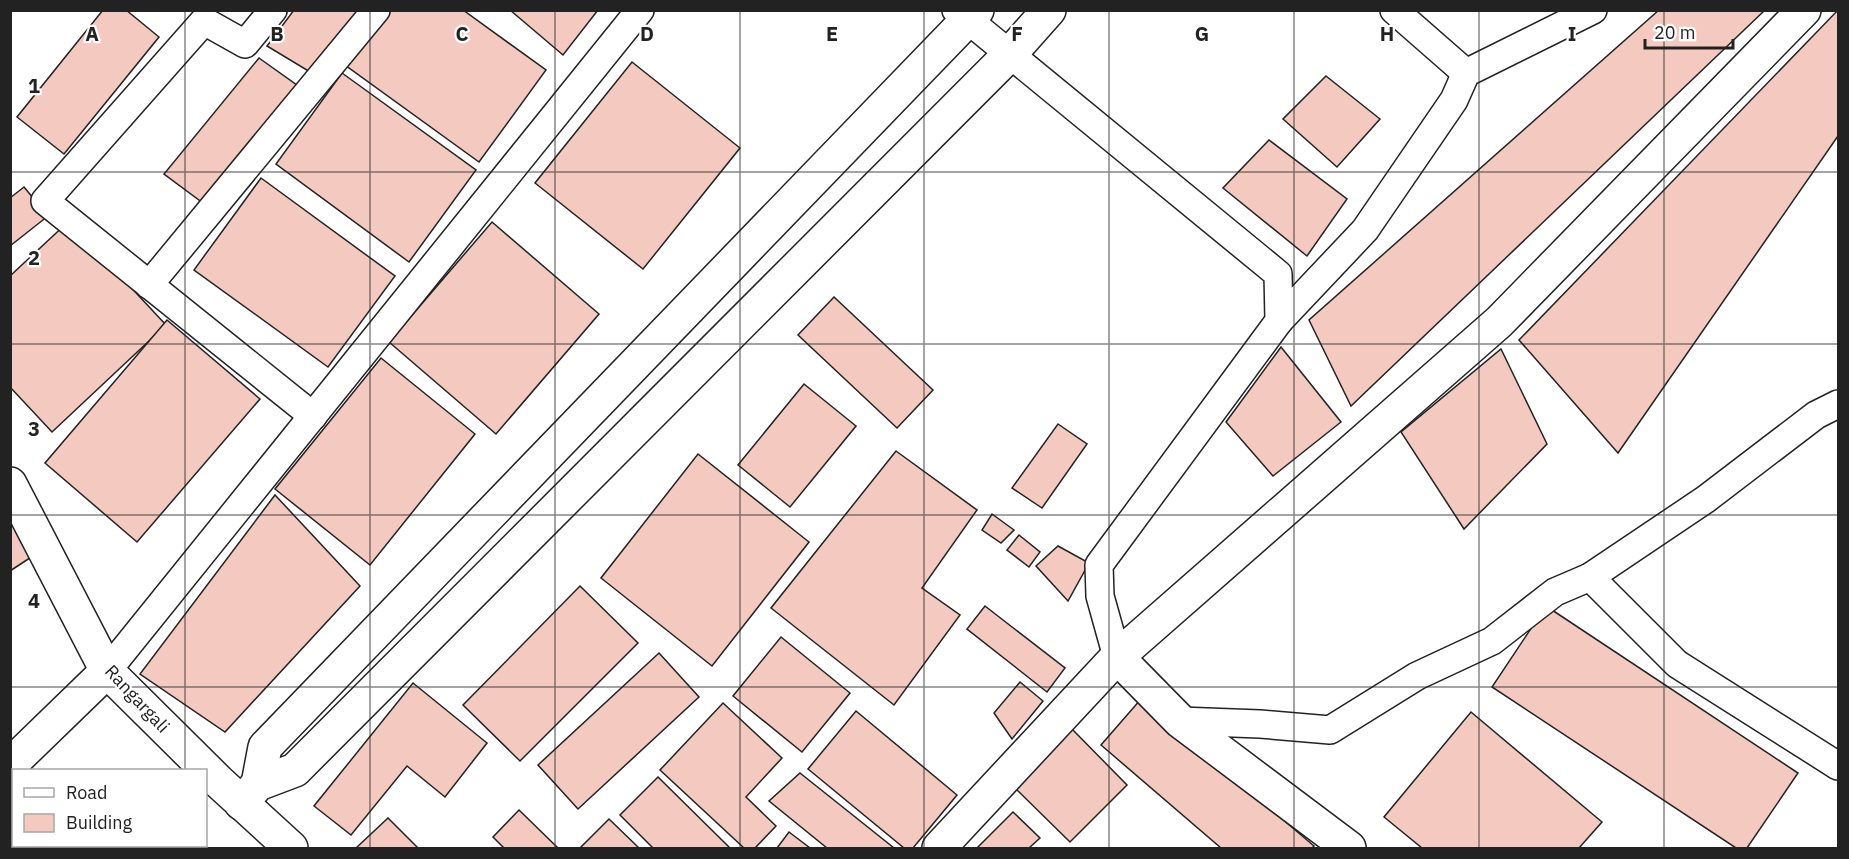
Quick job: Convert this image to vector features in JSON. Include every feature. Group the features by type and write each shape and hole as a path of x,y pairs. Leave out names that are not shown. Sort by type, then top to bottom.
{"street":[{"path":"273,10 246,44 204,21 45,201 312,416"},
{"path":"149,285 376,10"},
{"path":"10,765 106,671 640,10"},
{"path":"249,793 295,770 1010,54 1049,10"},
{"path":"1394,10 1466,73"},
{"path":"1349,849 1180,721 1116,657 1100,596 1099,565 1279,321 1365,230 1454,100 1466,73 1593,10"},
{"path":"939,849 1116,657 1498,322 1804,10"},
{"path":"249,793 265,747 967,14 1010,54 1278,274 1279,321"},
{"path":"1180,721 1330,730 1417,676 1492,640 1555,592 1590,577 1706,500 1816,416 1839,404"},
{"name":"Rangargali","path":"10,484 106,671 249,793 291,849"},
{"path":"1590,577 1677,664 1839,766"}],"building":[{"path":"103,10 126,10 159,37 64,154 17,117"},
{"path":"294,10 366,10 315,75 267,46"},
{"path":"385,10 463,10 546,70 479,162 345,65"},
{"path":"510,10 598,10 563,55"},
{"path":"1659,10 1765,10 1351,406 1309,320"},
{"path":"1838,10 1838,136 1618,453 1519,340"},
{"path":"259,58 301,88 207,206 164,174"},
{"path":"632,62 740,148 643,269 535,183"},
{"path":"342,73 476,170 409,262 276,164"},
{"path":"1326,76 1380,119 1337,167 1283,119"},
{"path":"1269,140 1347,199 1307,256 1223,188"},
{"path":"261,178 395,276 328,367 194,270"},
{"path":"24,187 48,216 10,246 10,198"},
{"path":"69,221 166,325 52,432 10,387 10,276"},
{"path":"492,222 599,314 496,434 389,342"},
{"path":"834,297 933,390 897,428 798,335"},
{"path":"167,320 260,399 137,542 45,463"},
{"path":"1281,347 1341,422 1273,476 1226,422"},
{"path":"1501,349 1547,444 1464,529 1401,432"},
{"path":"381,358 475,434 370,565 275,489"},
{"path":"804,384 856,426 790,507 738,465"},
{"path":"1058,424 1087,444 1042,508 1012,488"},
{"path":"896,451 977,510 922,588 960,615 894,705 771,608"},
{"path":"698,454 809,542 712,666 601,578"},
{"path":"275,495 360,586 225,732 140,674"},
{"path":"10,511 39,552 10,571"},
{"path":"992,514 1014,530 1001,543 982,530"},
{"path":"1019,535 1040,552 1029,567 1007,550"},
{"path":"1058,546 1089,563 1068,601 1036,566"},
{"path":"580,586 638,643 520,761 463,705"},
{"path":"985,606 1065,668 1047,692 967,629"},
{"path":"1546,606 1798,773 1747,848 1736,848 1492,687"},
{"path":"781,637 850,693 802,752 733,696"},
{"path":"659,653 699,697 578,809 538,765"},
{"path":"1020,682 1043,701 1012,739 994,713"},
{"path":"413,683 487,743 445,797 407,766 351,835 314,806"},
{"path":"1141,699 1314,846 1312,848 1221,848 1101,745"},
{"path":"723,703 782,758 746,797 776,826 755,848 744,848 660,770"},
{"path":"856,711 957,795 913,848 904,848 808,769"},
{"path":"1471,712 1602,822 1579,848 1422,848 1384,817"},
{"path":"1070,727 1127,785 1070,842 1012,785"},
{"path":"800,773 894,848 827,848 769,801"},
{"path":"658,777 730,848 653,848 620,815"},
{"path":"519,810 558,848 504,848 493,837"},
{"path":"1013,812 1040,838 1029,848 977,848"},
{"path":"388,818 418,848 356,848"},
{"path":"609,819 639,848 580,848"},
{"path":"789,832 810,848 777,848"}]}
